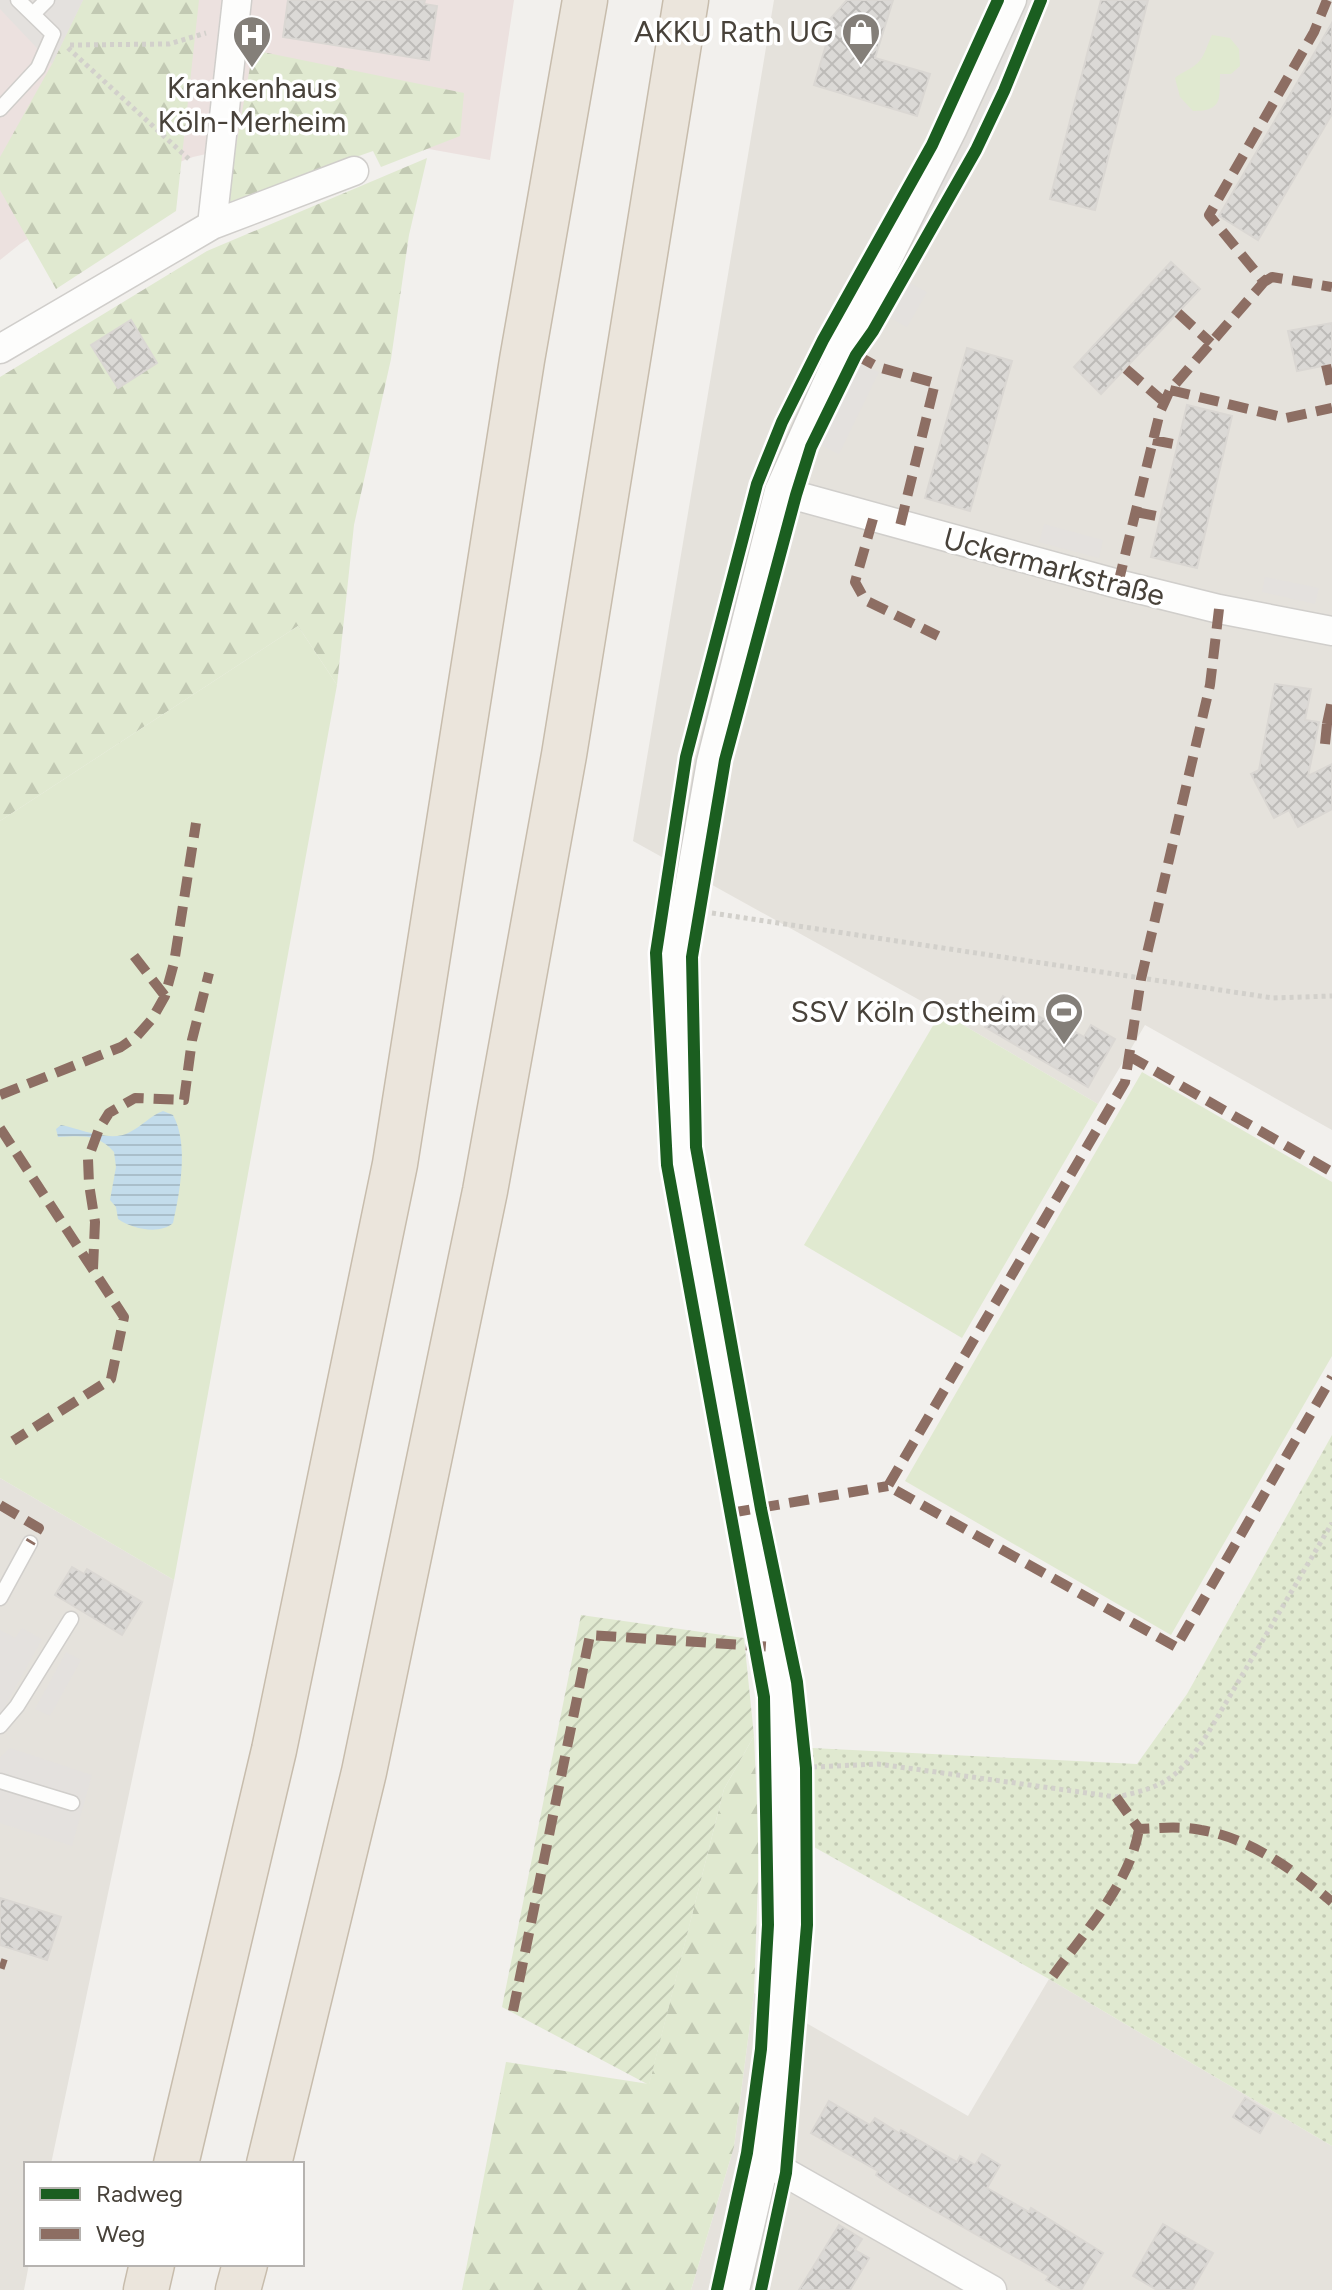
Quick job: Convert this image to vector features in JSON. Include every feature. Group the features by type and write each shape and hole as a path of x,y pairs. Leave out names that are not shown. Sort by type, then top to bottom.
{"highway":[{"path":"176,2162 274,1750 395,1164 522,360 585,0"},
{"path":"269,2162 364,1772 485,1191 564,755 686,0"},
{"path":"146,2290 152,2266"},
{"path":"238,2290 244,2266"}],"street":[{"path":"735,2290 765,2161 779,2050 785,1929 786,1768 781,1688 738,1464 684,1144 677,955 711,762 779,491 843,348 953,128 1012,0"},
{"path":"212,225 235,14"},
{"path":"0,349 212,225 354,171"},
{"name":"Uckermarkstraße","path":"779,491 1118,584 1219,609 1332,631"},
{"path":"765,2161 992,2290"}],"lane":[{"path":"0,109 38,68 53,34 18,0"},
{"path":"33,14 47,0"},
{"path":"0,1598 30,1543"},
{"path":"0,1726 17,1706 71,1619"},
{"path":"0,1781 72,1803"}],"path":[{"path":"216,184 65,45 169,44 235,14"},
{"path":"685,909 1273,998 1332,996"},
{"path":"786,1768 878,1764 1116,1797 1142,1792 1166,1782 1188,1764 1208,1733 1332,1523"}],"shaded area":[{"name":"Krankenhaus Köln-Merheim","path":"0,0 514,0 490,160 429,149 327,139 250,144 193,157 139,177 82,205 0,260"},
{"path":"0,0 83,0 52,64 0,9"},
{"path":"774,0 1332,0 1332,1130 1145,1025 1098,1104 941,1012 633,841"},
{"path":"1026,0 1035,0 990,109 919,238 913,234 983,104"},
{"path":"910,283 927,292 907,327 890,318"},
{"path":"861,363 879,372 839,454 821,445"},
{"path":"1044,524 1103,540 1099,558 1039,542"},
{"path":"1265,577 1319,588 1315,604 1262,592"},
{"path":"0,1478 174,1580 51,2162 24,2162 24,2266 29,2266 24,2290 0,2290"},
{"path":"22,1628 42,1639 0,1716 0,1630 15,1638"},
{"path":"66,1652 81,1660 50,1716 35,1709"},
{"path":"10,1748 92,1775 72,1846 0,1823 0,1757"},
{"path":"1049,1979 1332,2146 1332,2290 691,2290 734,2147 754,1993 968,2116"}],"green space":[{"path":"83,0 199,0 176,211 56,289 0,190 0,157 52,64"},
{"path":"1212,35 1230,38 1239,49 1240,66 1231,74 1220,74 1219,96 1215,106 1193,111 1180,97 1175,78 1200,60"},
{"path":"253,50 464,93 460,136 381,167 373,151 226,203"},
{"path":"427,158 409,235 391,359 354,525 337,685 298,626 0,821 0,377 207,251"},
{"path":"298,626 337,685 174,1580 0,1478 0,821"},
{"path":"941,1012 1098,1104 962,1338 804,1245"},
{"path":"1142,1072 1332,1182 1332,1356 1171,1635 905,1481"},
{"path":"1332,1435 1332,2146 1049,1979 814,1847 812,1748 1137,1764 1187,1694"},
{"path":"581,1615 744,1638 754,1736 724,1789 649,2085 502,2007"},
{"path":"754,1736 759,1852 754,1993 734,2147 691,2290 462,2290 506,2062 649,2084 724,1789"}],"water":[{"path":"163,1111 173,1115 181,1140 180,1183 173,1223 154,1230 131,1226 118,1219 116,1207 110,1200 116,1167 114,1152 95,1139 58,1137 56,1129 61,1125 105,1136 122,1135"}],"building":[{"path":"288,0 425,0 424,4 437,6 429,60 283,37"},
{"name":"AKKU Rath UG","path":"847,0 893,0 875,58 930,74 917,116 814,85 826,45 818,43 823,27"},
{"path":"1101,0 1148,0 1095,210 1050,199"},
{"path":"1332,23 1332,114 1258,240 1219,216"},
{"path":"1171,262 1200,289 1101,394 1074,367"},
{"path":"131,320 157,363 118,388 91,345"},
{"path":"1332,323 1332,364 1297,371 1288,331"},
{"path":"967,348 1012,361 970,511 925,498"},
{"path":"1187,405 1232,416 1197,568 1151,557"},
{"path":"1275,684 1311,689 1305,720 1319,722 1308,776 1332,764 1332,809 1298,827 1289,810 1274,818 1251,774 1259,770"},
{"name":"SSV Köln Ostheim","path":"1003,996 1068,1033 1070,1029 1084,1037 1091,1025 1115,1039 1088,1087 985,1027"},
{"path":"72,1567 84,1574 87,1569 142,1602 122,1635 55,1595"},
{"path":"0,1898 61,1917 47,1960 0,1945"},
{"path":"1245,2098 1271,2114 1260,2133 1233,2117"},
{"path":"829,2101 870,2125 875,2118 899,2133 901,2130 957,2162 960,2156 975,2165 982,2154 1000,2165 987,2188 1029,2212 1031,2208 1103,2253 1081,2290 1063,2290 1046,2280 1049,2276 900,2191 876,2175 878,2171 811,2133"},
{"path":"1163,2224 1213,2253 1192,2290 1157,2290 1133,2276"},
{"path":"839,2225 862,2239 855,2250 869,2258 850,2290 799,2290"}],"marked path":[{"path":"1118,584 1160,412 1170,390 1264,282 1209,215 1314,32 1327,0"},
{"path":"1264,282 1272,277 1332,287"},
{"path":"1178,313 1211,343"},
{"path":"856,355 878,367 935,383 900,526"},
{"path":"1326,365 1332,391"},
{"path":"1126,369 1164,402"},
{"path":"1170,390 1286,418 1332,408"},
{"path":"1153,440 1178,445"},
{"path":"1136,512 1161,517"},
{"path":"873,519 855,582 865,600 938,636"},
{"path":"1219,609 1210,685 1141,979 1125,1082 888,1486 1176,1647 1332,1377"},
{"path":"1327,724 1332,700"},
{"path":"1325,744 1327,724 1332,722"},
{"path":"0,1095 121,1047 137,1036 152,1019 165,996 174,963 196,823"},
{"path":"134,956 165,996"},
{"path":"93,1269 95,1222 88,1159 99,1129 109,1113 135,1098 184,1100 192,1040 209,973"},
{"path":"1129,1056 1332,1172"},
{"path":"0,1128 124,1317 111,1379 13,1441"},
{"path":"730,1513 888,1486"},
{"path":"0,1505 39,1528 30,1543"},
{"path":"513,2011 590,1635 773,1647"},
{"path":"1116,1797 1139,1829 1193,1829 1237,1840 1271,1857 1332,1902"},
{"path":"1053,1976 1116,1888 1134,1849 1139,1829"},
{"path":"0,1963 6,1965"}],"cycle path":[{"path":"717,2290 747,2153 761,2049 768,1925 764,1697 667,1165 656,953 686,757 757,484 782,422 823,340 932,145 998,0"},
{"path":"761,2290 786,2173 807,1925 806,1768 797,1682 761,1509 696,1147 692,957 725,760 811,447 856,355 873,331 976,150 1041,0"}],"place":[{"name":"AKKU Rath UG","path":"861,66"},
{"name":"Krankenhaus Köln-Merheim","path":"252,69"},
{"name":"SSV Köln Ostheim","path":"1064,1046"}]}
